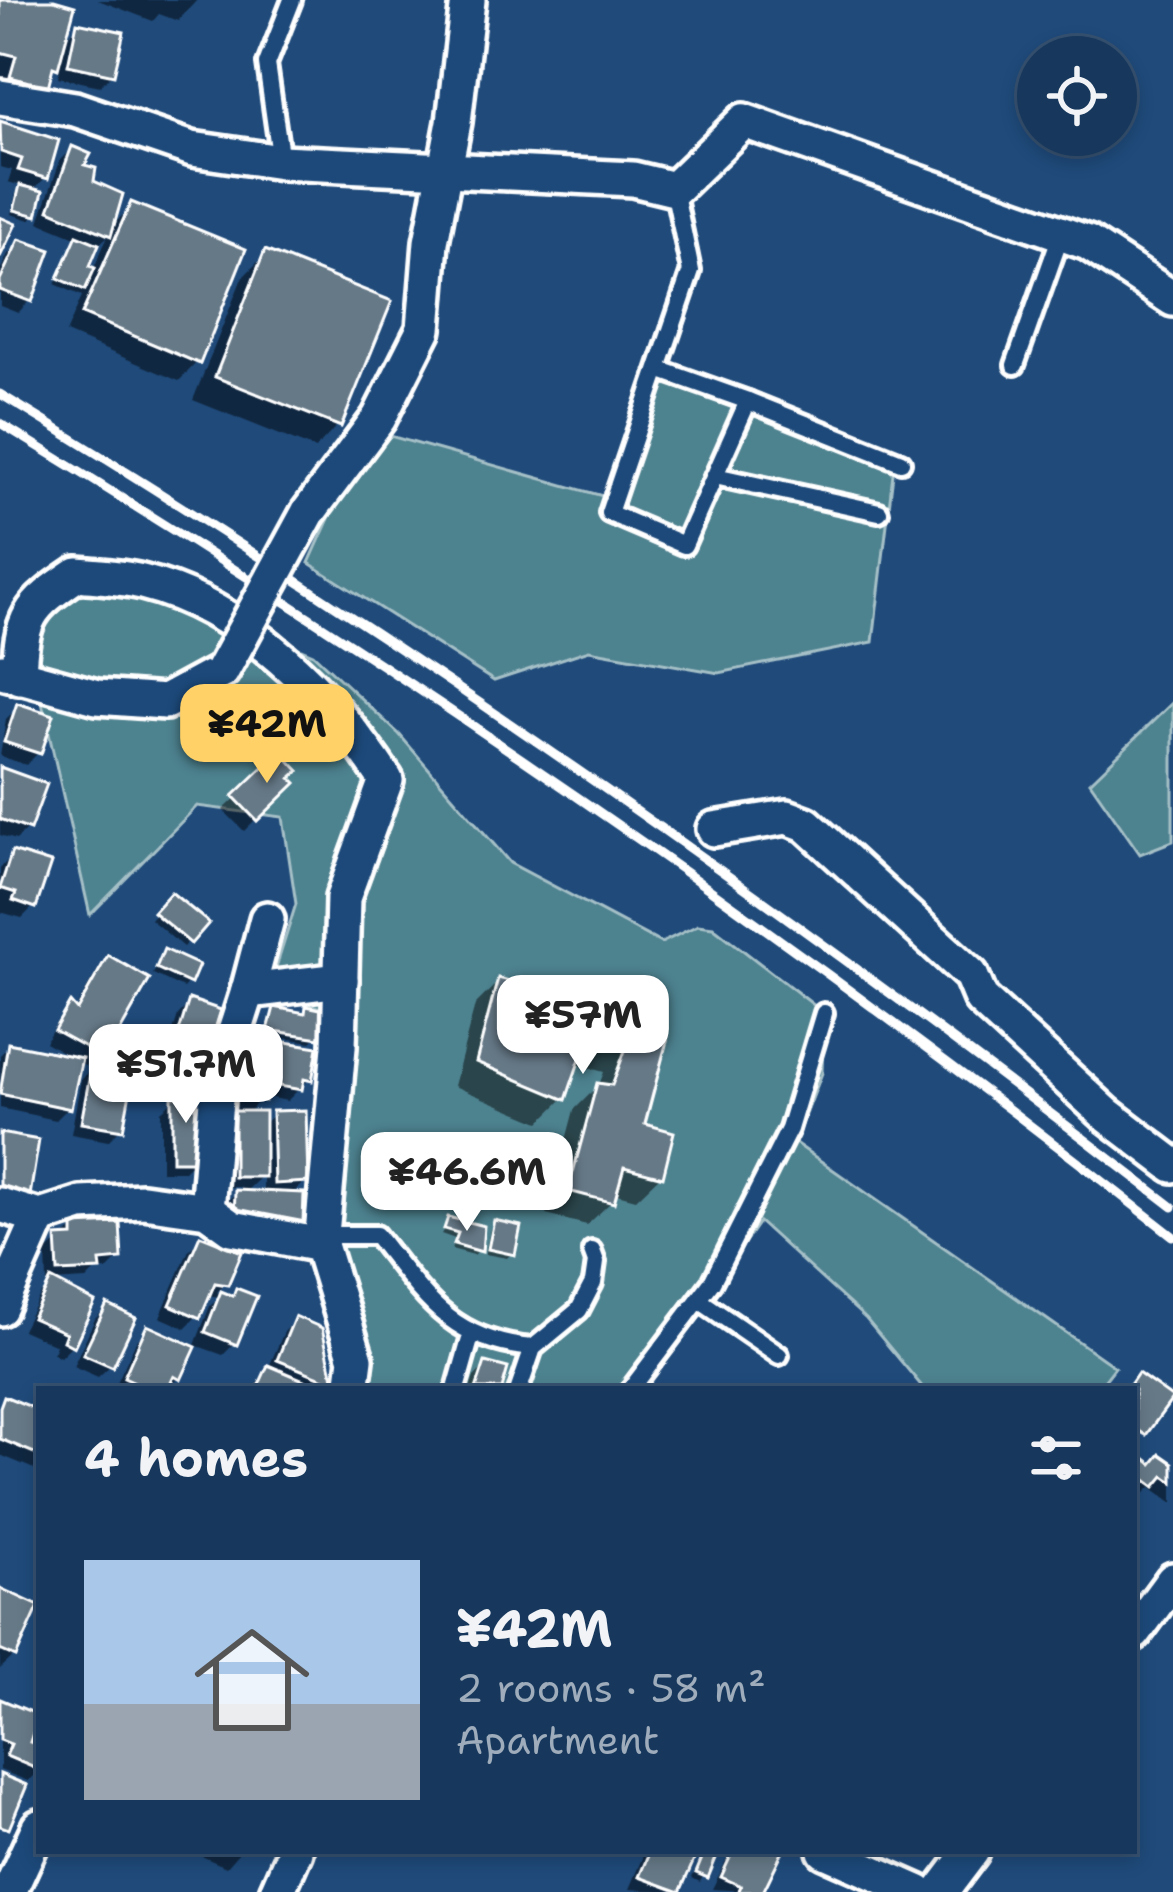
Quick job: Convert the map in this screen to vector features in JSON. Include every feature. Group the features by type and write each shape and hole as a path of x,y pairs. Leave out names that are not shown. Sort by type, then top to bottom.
{"street":[{"path":"352,1386 356,1359 321,1240 339,1048 344,898 386,780 317,689 237,627 143,582 77,574 37,602 9,674 97,698 165,702 222,671 308,513 379,418 424,328 431,242 468,0"},
{"path":"0,97 75,109 192,148 281,161 633,179 674,189 744,121 1088,243 1173,299"},
{"path":"714,829 787,817 806,824 971,975 981,1000 1106,1114 1173,1165"},
{"path":"207,1210 217,1088 267,919"},
{"path":"248,991 340,980"},
{"path":"0,1205 40,1217 81,1204 143,1202 207,1210 232,1228 321,1240"},
{"path":"0,1308 40,1217"},
{"path":"1137,1629 1173,1580"},
{"path":"9,1892 36,1833"},
{"path":"277,1892 294,1854"},
{"path":"832,1854 918,1892"},
{"path":"941,1892 970,1854"}],"lane":[{"path":"281,161 267,64 292,0"},
{"path":"674,189 691,271 609,513 684,545 748,401"},
{"path":"1015,365 1061,235"},
{"path":"658,369 902,462"},
{"path":"715,476 878,512"},
{"path":"634,1386 712,1282 789,1129 824,1013"},
{"path":"321,1240 376,1235 428,1298 471,1336 533,1348"},
{"path":"521,1386 533,1348 579,1310 593,1282 596,1262 592,1251"},
{"path":"698,1300 779,1355"},
{"path":"458,1386 471,1336"}],"green space":[{"path":"654,379 894,465 873,642 719,673 589,650 494,681 309,563 369,430 613,499"},
{"path":"143,582 313,654 399,734 510,863 661,943 698,925 713,927 824,1013 822,1073 795,1143 1115,1367 1100,1386 922,1386 866,1319 759,1222 645,1386 350,1386 327,1264 315,1118 329,1010 268,993 296,904 283,817 197,806 90,915 34,667 54,589"},
{"path":"1173,702 1173,841 1140,854 1090,782"}],"building":[{"path":"0,0 54,0 75,6 58,69 53,67 48,87 10,77 16,56 0,52"},
{"path":"77,22 124,32 114,75 68,65"},
{"path":"0,121 59,140 48,179 18,170 22,159 1,152"},
{"path":"72,146 91,154 85,165 96,168 94,181 123,194 111,236 49,210"},
{"path":"20,185 43,191 37,216 14,210"},
{"path":"131,202 246,249 200,364 82,314"},
{"path":"0,217 16,224 0,257"},
{"path":"77,235 99,244 85,290 58,278"},
{"path":"19,239 51,250 32,302 0,290"},
{"path":"265,250 392,301 341,427 215,377"},
{"path":"17,703 54,715 41,754 4,742"},
{"path":"280,751 299,771 291,778 296,783 257,821 233,796"},
{"path":"0,767 47,784 30,830 0,819"},
{"path":"12,851 51,863 36,908 13,900 16,893 0,888"},
{"path":"171,892 209,923 191,944 153,912"},
{"path":"164,949 199,965 191,984 156,968"},
{"path":"108,955 150,979 105,1058 54,1030 70,1002 77,1010"},
{"path":"498,978 610,1007 607,1018 612,1020 615,1011 646,1020 644,1030 668,1037 645,1124 674,1132 663,1177 624,1167 614,1203 568,1191 597,1083 612,1085 626,1048 587,1038 566,1100 476,1062"},
{"path":"189,999 221,1010 203,1068 171,1058"},
{"path":"306,1006 325,1010 320,1038 268,1030 274,1007 305,1013"},
{"path":"248,1036 318,1047 312,1081 304,1079 302,1090 267,1084 265,1101 238,1097"},
{"path":"8,1043 82,1058 71,1109 0,1094"},
{"path":"92,1063 134,1071 123,1130 81,1123"},
{"path":"181,1089 199,1089 199,1161 172,1161 172,1096 181,1096"},
{"path":"306,1110 308,1182 274,1184 272,1111"},
{"path":"234,1111 265,1111 265,1177 234,1177"},
{"path":"0,1133 39,1140 30,1196 0,1190"},
{"path":"452,1151 481,1161 467,1203 439,1193"},
{"path":"235,1190 304,1193 303,1223 234,1220"},
{"path":"448,1217 484,1226 482,1252 454,1244 458,1233 444,1229"},
{"path":"494,1220 521,1226 515,1255 488,1249"},
{"path":"120,1223 122,1259 100,1261 101,1270 58,1272 56,1237 73,1236 73,1225"},
{"path":"200,1235 242,1252 228,1285 215,1283 200,1318 170,1305"},
{"path":"51,1279 95,1302 74,1347 63,1341 66,1333 32,1318"},
{"path":"236,1288 257,1296 237,1345 205,1332 221,1291 233,1296"},
{"path":"107,1304 136,1318 113,1367 83,1354"},
{"path":"295,1316 322,1328 334,1383 277,1360"},
{"path":"147,1325 196,1347 181,1380 174,1376 169,1386 144,1386 124,1377"},
{"path":"485,1362 508,1368 503,1386 477,1386"},
{"path":"268,1365 318,1386 258,1386"},
{"path":"1138,1373 1173,1398 1146,1435 1137,1430 1137,1386 1129,1386"},
{"path":"4,1396 36,1409 36,1454 0,1439"},
{"path":"1137,1452 1152,1464 1160,1454 1173,1463 1173,1482 1164,1476 1155,1487 1142,1477 1137,1484"},
{"path":"0,1588 36,1605 36,1613 16,1657 0,1650"},
{"path":"0,1699 36,1714 30,1742 36,1744 36,1769 6,1756 11,1744 0,1740"},
{"path":"0,1774 27,1785 9,1829 0,1826"},
{"path":"649,1854 697,1854 680,1892 639,1877"},
{"path":"704,1854 718,1854 708,1878 696,1873"},
{"path":"732,1854 782,1854 763,1892 738,1892 741,1886 721,1877"}],"railway":[{"path":"0,394 302,584 598,784 888,992 1173,1207"},
{"path":"0,423 302,613 599,812 889,1020 1173,1236"}]}
